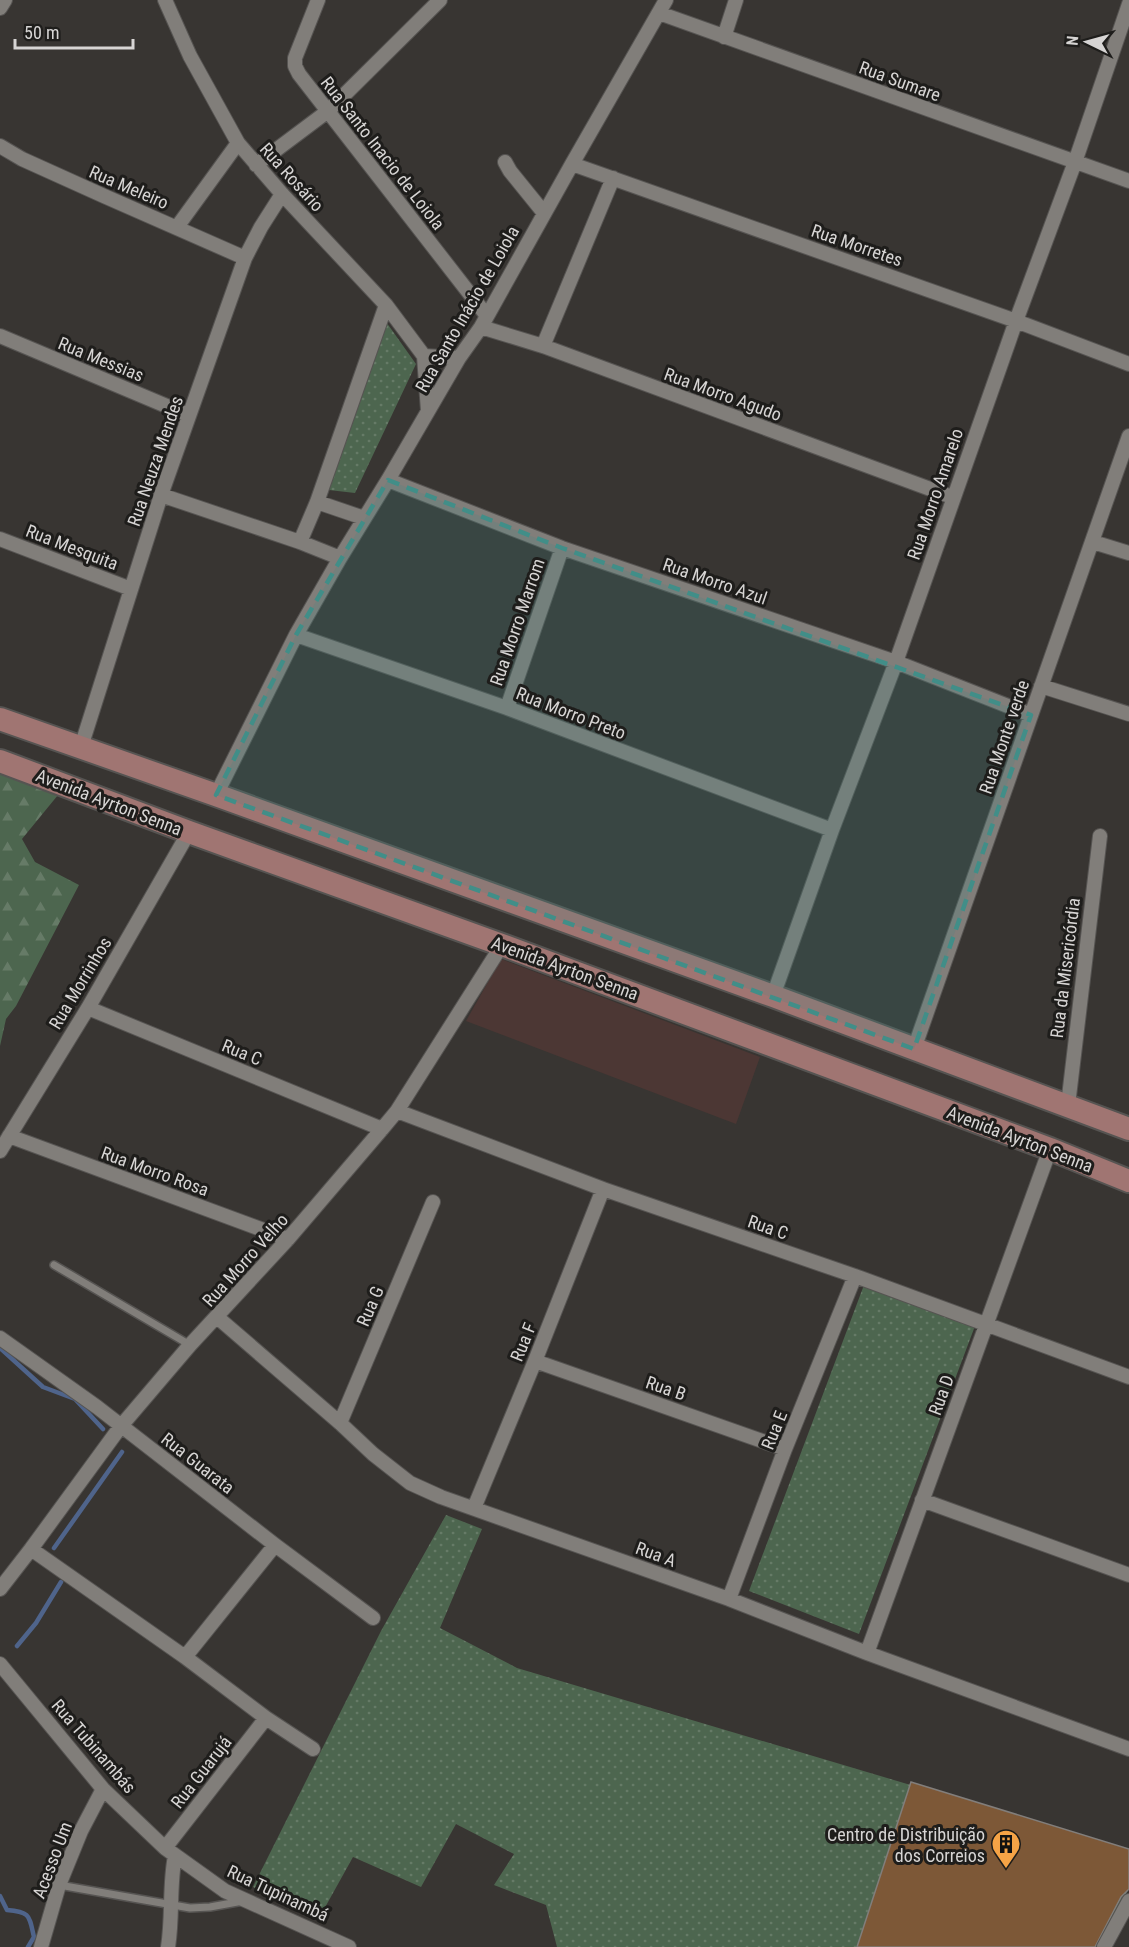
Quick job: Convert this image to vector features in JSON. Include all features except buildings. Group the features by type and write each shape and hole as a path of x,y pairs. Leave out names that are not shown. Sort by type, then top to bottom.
{"main road":[{"path":"0,719 773,996 1129,1129"},
{"name":"Avenida Ayrton Senna","path":"0,760 189,832 502,945 1050,1149 1129,1181"}],"street":[{"path":"0,8 5,0"},
{"name":"Rua Rosário","path":"165,0 190,56 238,142 282,194 386,305 424,357"},
{"name":"Rua Santo Inacio de Loiola","path":"318,0 300,42 295,66 484,322"},
{"name":"Rua Santo Inácio de Loiola","path":"296,635 459,358 484,322 666,0"},
{"path":"724,38 736,0"},
{"path":"256,165 328,111 437,1"},
{"name":"Rua Morro Amarelo","path":"773,996 832,830 896,662 952,497 1075,162 1129,4"},
{"name":"Rua Sumare","path":"659,13 1129,180"},
{"path":"177,227 238,142"},
{"name":"Rua Meleiro","path":"0,146 33,164 245,258"},
{"path":"506,162 510,171 544,213"},
{"name":"Rua Morretes","path":"572,164 1016,321 1129,364"},
{"path":"543,346 613,178"},
{"name":"Rua Neuza Mendes","path":"81,747 162,495 245,258 282,194"},
{"path":"300,542 317,502 386,305"},
{"name":"Rua Morro Agudo","path":"484,322 543,346 952,497"},
{"name":"Rua Messias","path":"0,336 189,415"},
{"path":"428,413 424,357 459,358"},
{"name":"Rua Monte verde","path":"914,1049 1129,436"},
{"name":"Rua Morro Azul","path":"388,480 562,548 896,662 1031,715"},
{"path":"162,495 340,558"},
{"path":"317,502 364,518"},
{"name":"Rua Mesquita","path":"0,539 131,589"},
{"path":"1093,542 1129,553"},
{"name":"Rua Morro Marrom","path":"507,708 562,548"},
{"path":"216,795 296,635"},
{"name":"Rua Morro Preto","path":"296,635 507,708 832,830"},
{"path":"1041,686 1129,714"},
{"name":"Rua Morrinhos","path":"0,1151 88,1008 189,832"},
{"name":"Rua da Misericórdia","path":"1068,1105 1100,836"},
{"name":"Rua Morro Velho","path":"0,1589 121,1426 190,1345 288,1239 397,1111 502,945"},
{"name":"Rua C","path":"88,1008 382,1129"},
{"name":"Rua C","path":"397,1111 603,1190 855,1276 1129,1377"},
{"name":"Rua Morro Rosa","path":"9,1136 288,1239"},
{"name":"Rua D","path":"867,1653 1050,1149"},
{"name":"Rua F","path":"474,1508 603,1190"},
{"name":"Rua G","path":"340,1423 433,1202"},
{"name":"Rua E","path":"729,1599 785,1449 855,1276"},
{"name":"Rua A","path":"217,1317 373,1454 410,1483 441,1497 729,1599 867,1653 1129,1749"},
{"name":"Rua Guarata","path":"0,1338 80,1394 373,1618"},
{"name":"Rua B","path":"535,1360 785,1449"},
{"path":"922,1500 1129,1575"},
{"path":"185,1657 275,1545"},
{"path":"31,1549 185,1657 266,1718 313,1749"},
{"name":"Rua Tubinambás","path":"0,1664 103,1789 170,1852"},
{"name":"Rua Guarujá","path":"170,1852 266,1718"},
{"name":"Acesso Um","path":"41,1947 59,1885 81,1831 103,1789"},
{"path":"168,1947 172,1873 170,1852"},
{"name":"Rua Tupinambá","path":"170,1852 225,1891 349,1947"},
{"path":"1104,1947 1129,1900"}],"lane":[{"path":"54,1265 190,1345"},
{"path":"59,1885 190,1908 246,1901"}],"highlighted area":[{"path":"388,480 562,548 1031,715 914,1049 216,795 296,635"}],"shaded area":[{"path":"501,959 760,1057 736,1124 466,1021"}],"green space":[{"path":"384,319 416,364 355,493 329,490"},
{"path":"0,772 58,795 22,839 35,862 79,885 16,1006 6,1019 0,1046"},
{"path":"864,1285 975,1326 859,1634 749,1591"},
{"path":"446,1515 482,1529 440,1628 517,1668 1129,1850 1129,1888 1099,1947 557,1947 546,1905 494,1885 514,1854 456,1824 421,1887 353,1857 318,1920 253,1887 381,1631"}],"waterway":[{"path":"0,1348 43,1387 75,1399 103,1429"},
{"path":"54,1548 122,1452"},
{"path":"17,1646 36,1623 61,1582"},
{"path":"0,1896 7,1910 21,1912 28,1916 34,1937 28,1947"}],"place":[{"name":"Centro de Distribuição dos Correios","path":"1006,1870"}]}
